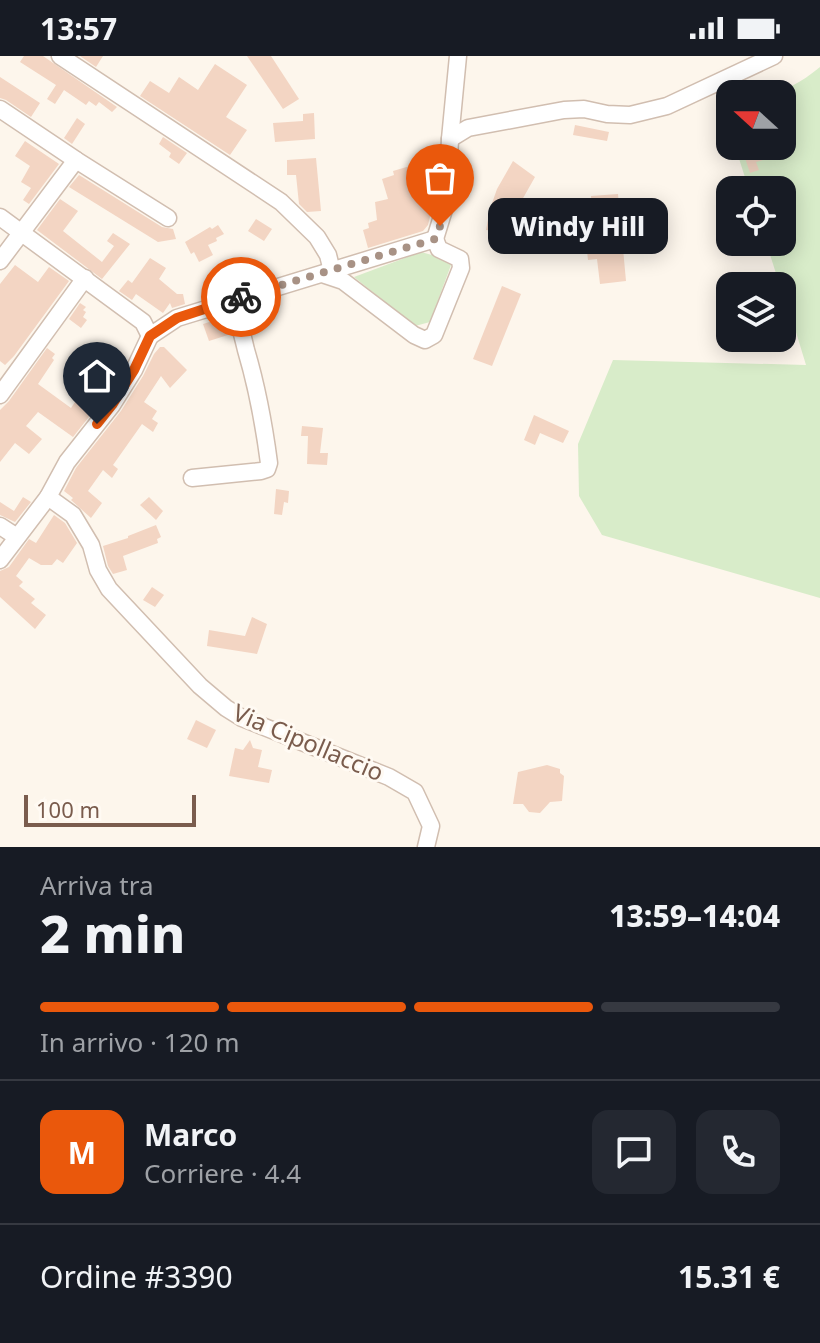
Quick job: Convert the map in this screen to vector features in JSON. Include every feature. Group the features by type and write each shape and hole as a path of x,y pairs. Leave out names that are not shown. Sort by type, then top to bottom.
{"street":[{"path":"60,56 281,202 317,237 328,255 327,272"},
{"path":"327,272 414,335 425,340 434,335 461,268 460,259 439,249 435,239 447,200 458,56"},
{"path":"450,139 468,128 564,110 584,109 630,115 667,106 774,56"},
{"path":"0,109 168,218"},
{"path":"0,261 76,160"},
{"path":"0,217 143,322 150,336"},
{"path":"0,560 48,497 67,462 119,393 150,336 177,318 435,239"},
{"path":"0,395 85,278"},
{"path":"192,478 261,471 267,469 269,463 256,385 229,301"},
{"name":"Via Cipollaccio","path":"48,497 73,515 91,545 98,570 109,589 200,686 242,718 389,777 415,792 431,826 426,847"},
{"path":"0,526 17,537"}],"green space":[{"path":"820,67 820,598 602,535 579,496 578,444 613,360 806,365 796,332 796,272 776,272 770,256 796,256 796,176 745,176 739,160 796,160 796,83"},
{"path":"421,252 450,260 451,265 430,322 415,326 354,277"}],"building":[{"path":"24,56 43,56 117,107 112,112 99,102 96,106 89,101 86,105 64,90 55,104 47,99 56,85 20,62"},
{"path":"80,56 103,56 96,67"},
{"path":"247,56 271,56 299,99 283,109"},
{"path":"215,64 247,85 226,117 247,130 230,155 140,96 150,81 169,93 179,77 198,90"},
{"path":"0,77 40,103 31,117 0,98"},
{"path":"314,113 315,139 275,142 273,123 303,121 303,114"},
{"path":"77,118 85,124 72,144 64,138"},
{"path":"575,125 609,132 607,141 573,135"},
{"path":"163,137 187,153 179,164 159,144"},
{"path":"25,141 59,164 29,204 23,200 31,188 21,182 30,166 15,156"},
{"path":"316,158 321,211 307,212 299,204 296,175 287,175 287,160"},
{"path":"746,160 763,160 756,162 759,170 750,173"},
{"path":"427,161 431,175 418,179 436,192 428,225 423,231 368,248 363,230 369,228 368,223 377,220 375,202 388,199 382,179 394,175 393,171"},
{"path":"513,161 535,177 522,200 513,233 486,230 497,189"},
{"path":"79,175 162,227 173,229 176,239 158,242 69,187"},
{"path":"618,194 626,281 600,284 597,259 588,260 584,223 593,222 591,196"},
{"path":"60,199 78,211 63,231 102,262 114,246 107,241 113,233 130,244 102,279 37,230"},
{"path":"256,219 272,229 264,241 248,231"},
{"path":"218,225 224,234 208,245 213,255 199,262 185,242"},
{"path":"150,258 166,268 159,279 177,294 183,294 185,304 172,308 170,303 163,313 136,294 132,300 119,291 128,280 132,283"},
{"path":"15,265 38,282 49,267 69,281 5,365 0,361 0,284"},
{"path":"502,286 521,294 492,366 473,359"},
{"path":"80,303 86,307 83,317 87,320 81,328 69,319"},
{"path":"225,317 231,334 209,341 203,324"},
{"path":"160,347 164,347 187,370 170,388 161,376 144,402 157,411 152,419 158,423 153,432 142,424 113,465 118,469 112,478 103,470 88,491 102,503 91,518 64,491 76,468 121,411"},
{"path":"47,348 55,354 54,360 38,384 71,408 79,396 96,408 73,437 38,412 26,426 42,439 29,454 15,443 0,462 0,410"},
{"path":"534,415 569,431 563,443 540,433 535,445 524,440"},
{"path":"302,426 323,428 320,453 328,453 327,465 307,464 308,436 301,436"},
{"path":"276,489 289,491 282,515 274,514"},
{"path":"23,497 31,502 15,522 0,515 0,502 14,511"},
{"path":"149,497 163,511 156,520 140,505"},
{"path":"54,515 65,523 77,543 63,563 57,559 52,565 41,565 29,558 16,576 23,582 19,586 35,599 31,603 46,615 35,629 0,597 0,571 9,567 29,539 36,543"},
{"path":"156,525 161,537 157,539 158,543 123,556 127,570 113,574 103,546"},
{"path":"152,587 164,595 155,607 143,600"},
{"path":"252,617 267,624 257,654 207,646 209,630 245,636"},
{"path":"196,720 216,730 207,748 187,739"},
{"path":"250,740 253,748 262,750 258,767 272,770 269,783 229,776 235,748 243,750"},
{"path":"547,765 560,769 564,776 562,801 550,802 540,813 529,812 523,804 513,804 518,772"}],"way so far":[{"path":"241,297 435,239 440,226"}],"place":[{"name":"Windy Hill","path":"440,226"}],"route":[{"path":"97,424 134,370 150,336 177,318 241,297"}]}
